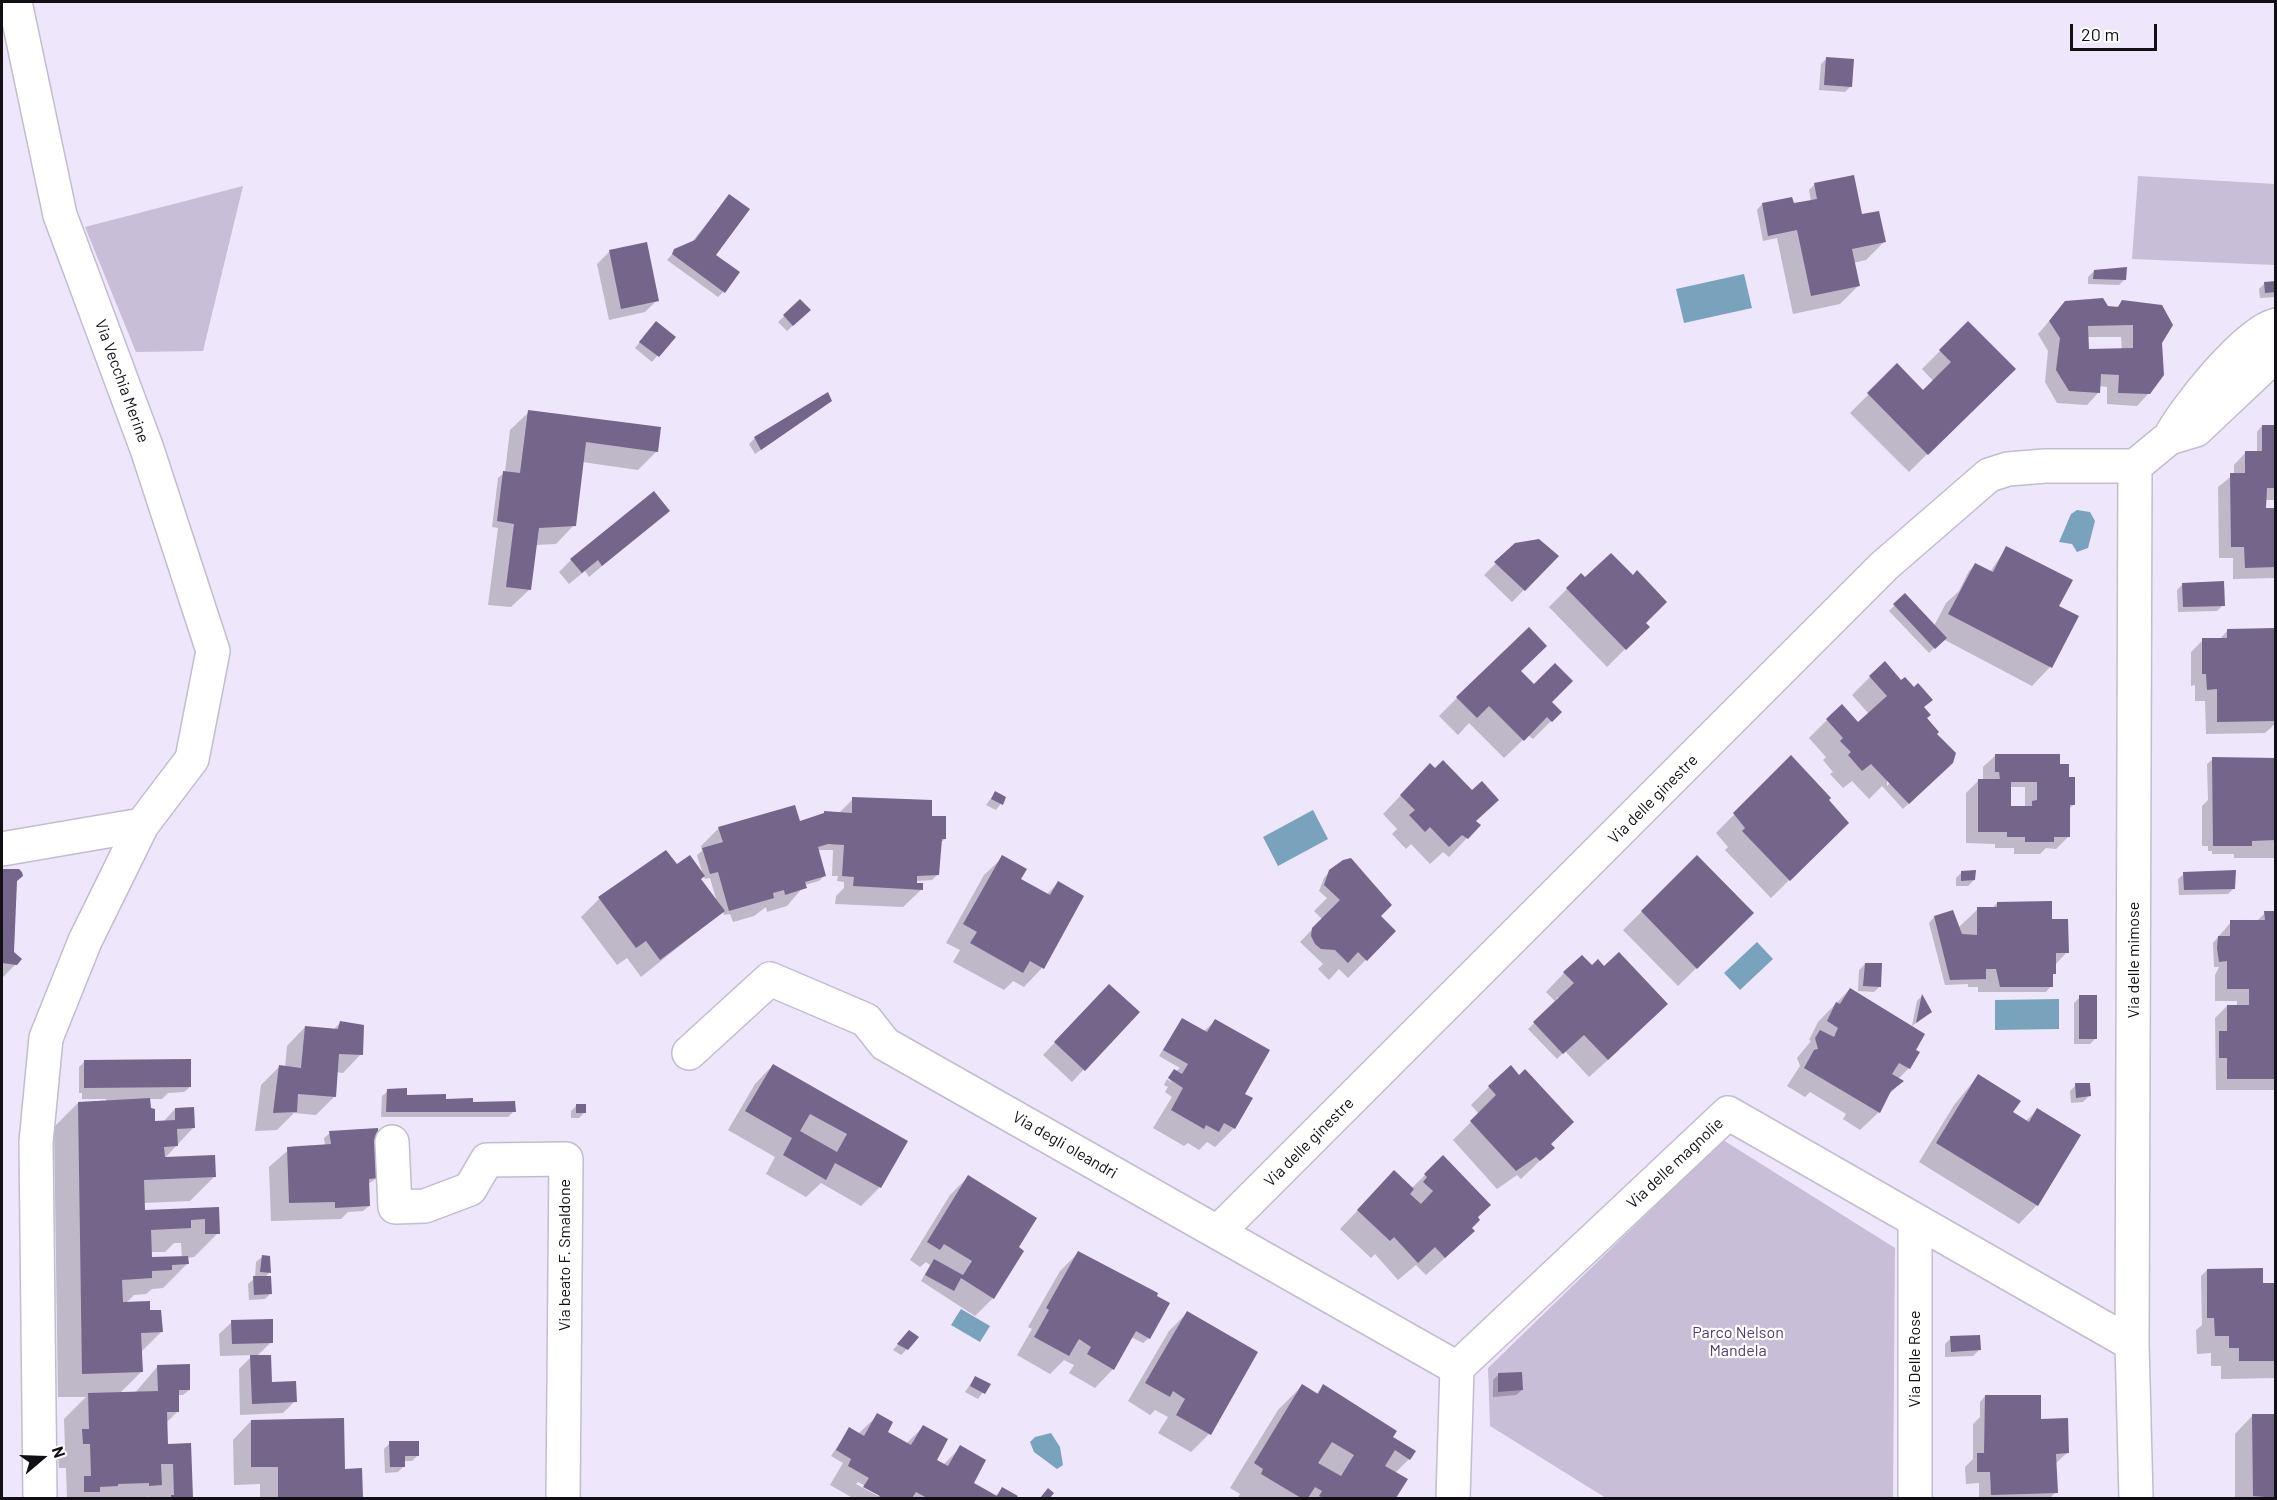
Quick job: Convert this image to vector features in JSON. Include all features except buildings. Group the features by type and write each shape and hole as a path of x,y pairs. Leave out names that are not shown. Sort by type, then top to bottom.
{"street":[{"name":"Via Vecchia Merine","path":"15,2 60,215 147,449 213,651 192,759 142,825"},
{"path":"2169,438 2181,415 2245,345 2269,327 2276,325"},
{"path":"2135,466 2169,438 2196,430 2266,364 2276,359"},
{"name":"Via delle ginestre","path":"1218,1232 1884,566 1971,489 1989,475 2008,468 2135,466"},
{"name":"Via delle mimose","path":"2135,466 2132,1344 2136,1498"},
{"path":"2,849 142,825"},
{"path":"40,1498 36,1142 46,1038 85,941 142,825"},
{"name":"Via degli oleandri","path":"689,1053 770,979 866,1020 885,1044 1457,1368"},
{"name":"Via delle magnolie","path":"1457,1368 1728,1113 2132,1344"},
{"name":"Via beato F. Smaldone","path":"392,1142 395,1207 425,1206 470,1189 487,1160 566,1160 563,1498"},
{"name":"Via Delle Rose","path":"1915,1220 1915,1498"},
{"path":"1453,1498 1457,1368"}],"green space":[{"path":"2138,176 2275,184 2275,265 2132,259"},
{"path":"243,186 203,351 136,352 85,227"},
{"name":"Parco Nelson Mandela","path":"1723,1140 1895,1248 1893,1498 1606,1498 1490,1426 1488,1368"}],"water":[{"path":"1744,274 1752,308 1684,323 1676,289"},
{"path":"2077,510 2090,512 2095,521 2088,548 2077,552 2072,544 2059,542 2071,514"},
{"path":"1313,810 1328,839 1278,866 1263,837"},
{"path":"1757,942 1773,959 1740,990 1724,973"},
{"path":"2059,999 2059,1029 1995,1030 1995,1000"},
{"path":"961,1309 990,1326 980,1342 951,1325"},
{"path":"1051,1433 1060,1447 1063,1465 1057,1469 1034,1452 1030,1442 1035,1437"}]}
